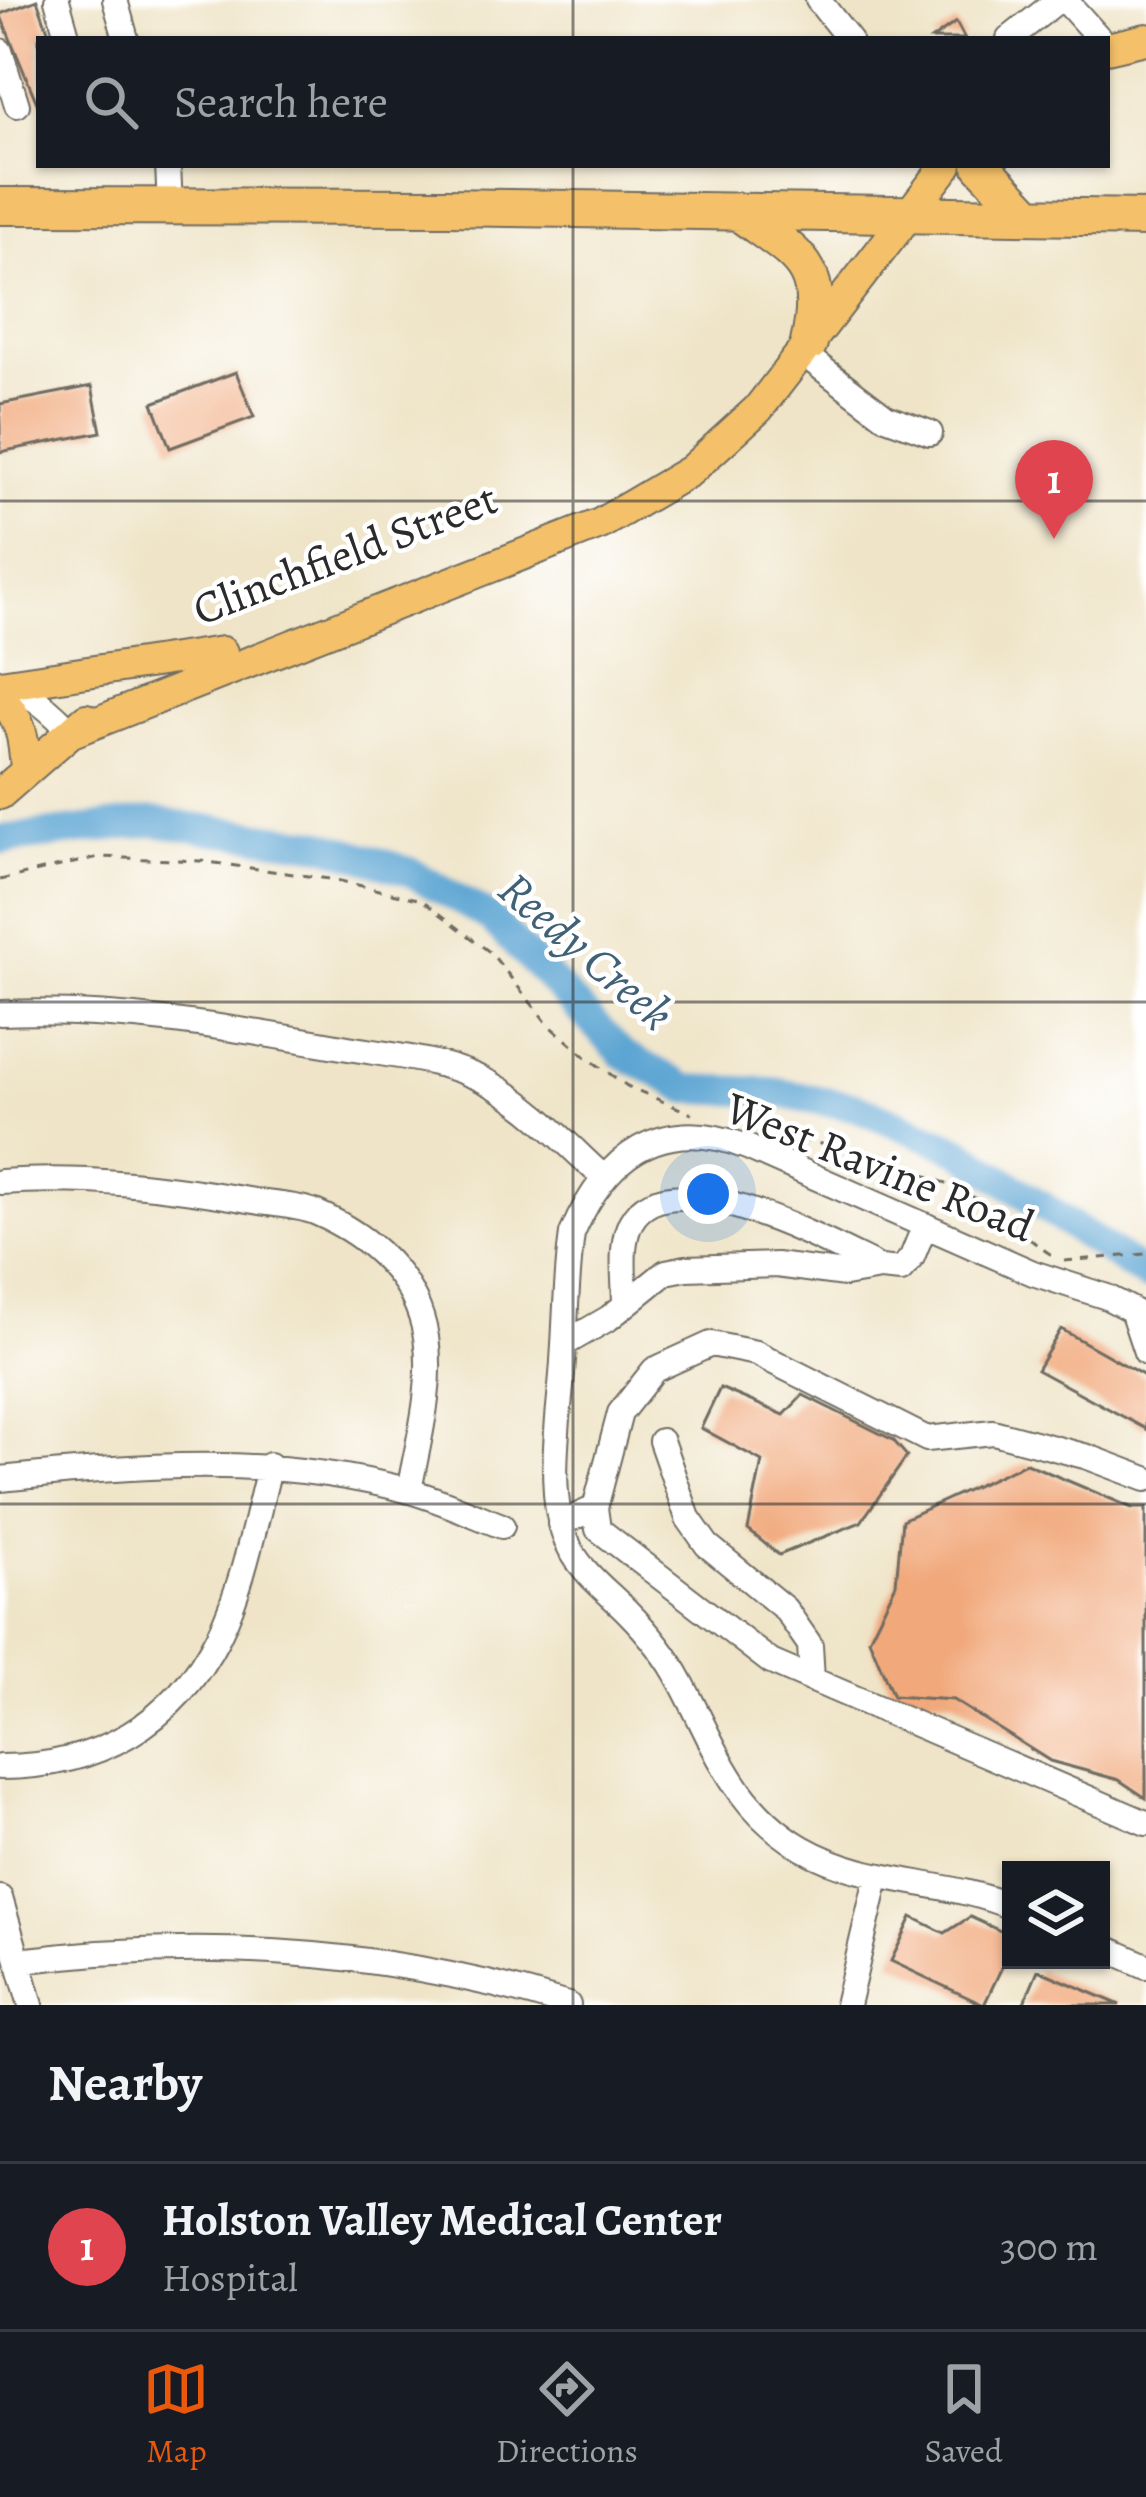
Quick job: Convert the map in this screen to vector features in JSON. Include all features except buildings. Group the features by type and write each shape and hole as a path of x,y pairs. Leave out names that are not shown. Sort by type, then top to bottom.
{"highway":[{"path":"984,168 1028,215"},
{"path":"0,206 1146,218"},
{"path":"737,211 803,261 814,279 815,320 806,348"}],"main road":[{"path":"1110,47 1146,39"},
{"name":"Clinchfield Street","path":"72,732 600,524 709,458 758,410 945,168"},
{"name":"Clinchfield Street","path":"0,794 129,688 592,506 664,485"},
{"path":"0,686 222,652"},
{"path":"0,698 21,727 26,769"}],"street":[{"path":"57,0 67,36"},
{"path":"115,0 125,36"},
{"path":"818,0 847,36"},
{"path":"1013,36 1062,0 1097,36"},
{"path":"0,51 19,105"},
{"path":"168,168 170,207"},
{"path":"806,348 886,417 930,433"},
{"path":"0,686 23,692 72,732"},
{"path":"0,1013 70,1012 237,1029 445,1065 488,1082 528,1108 604,1178"},
{"name":"West Ravine Road","path":"1002,1904 962,1890 877,1878 824,1860 774,1829 741,1796 715,1755 662,1650 587,1575 569,1548 560,1524 557,1471 572,1234 585,1205 622,1156 643,1145 687,1136 713,1138 747,1147 922,1233 1139,1311"},
{"path":"0,1181 52,1178 185,1189 314,1211 371,1243 408,1284 426,1336 427,1385 409,1491"},
{"path":"625,1305 625,1237 634,1216 662,1198 705,1197 775,1220 880,1268"},
{"path":"564,1344 666,1272 776,1265 845,1274 902,1270 922,1233"},
{"path":"1139,1311 1146,1352"},
{"path":"1144,1821 771,1661 598,1529 595,1508 620,1413 654,1370 711,1344 756,1353 927,1439 993,1432 1088,1457 1146,1479"},
{"path":"661,1441 688,1519 707,1545 785,1610 810,1645 812,1680"},
{"path":"0,1478 176,1463 270,1465 409,1491 502,1526"},
{"path":"0,1767 61,1763 99,1753 172,1702 220,1634 270,1465"},
{"path":"560,1524 595,1508"},
{"path":"847,2005 877,1878"},
{"path":"0,1898 31,2005"},
{"path":"19,1961 115,1949 216,1947 316,1953 401,1964 568,2005"},
{"path":"1110,1950 1146,1966"}],"path":[{"path":"0,880 99,857 200,861 336,880 422,900 491,953 547,1023 586,1056 627,1085 683,1112 706,1117"},
{"path":"751,1128 888,1160 942,1181 986,1204 1061,1260 1146,1254"}],"waterway":[{"name":"Reedy Creek","path":"0,840 152,822 323,844 411,872 489,917 623,1054 688,1089 774,1092 857,1107 959,1150 1146,1276"}],"place":[{"name":"Holston Valley Medical Center","path":"1054,539"}]}
